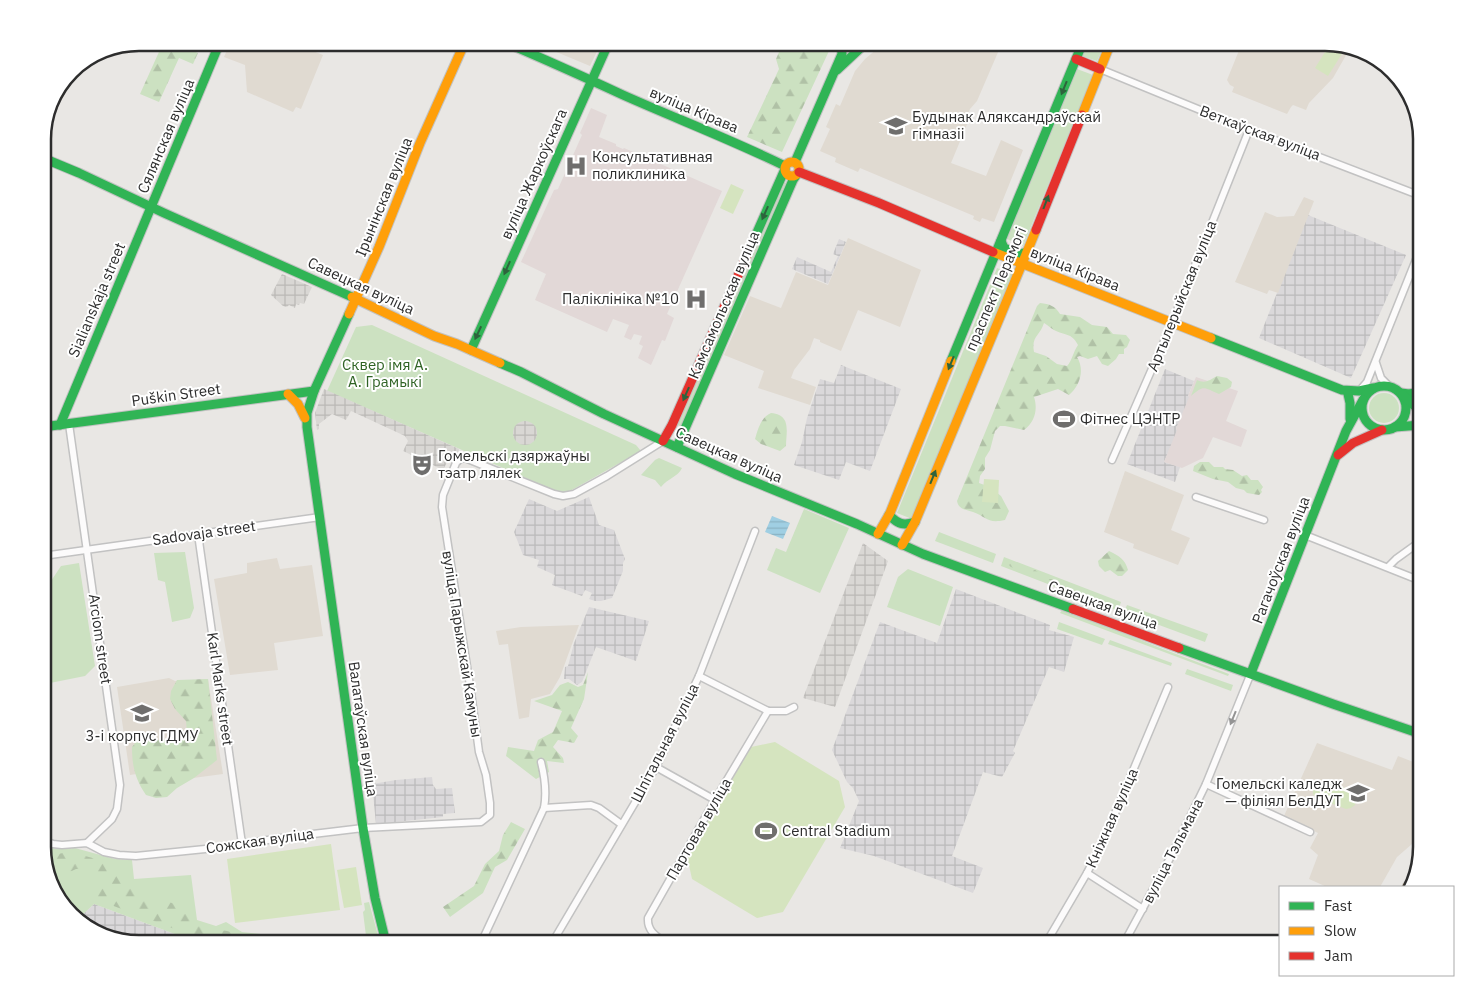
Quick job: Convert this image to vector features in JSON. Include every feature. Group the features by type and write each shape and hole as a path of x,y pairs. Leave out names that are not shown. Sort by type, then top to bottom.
{"main road":[{"name":"Сялянская вуліца","path":"65,424 151,206 216,51"},
{"name":"Ірынінская вуліца","path":"314,391 383,239 420,143 461,51"},
{"name":"вуліца Кірава","path":"525,51 751,149 785,167"},
{"path":"470,350 604,51"},
{"path":"795,162 835,72 842,51"},
{"path":"835,72 856,51"},
{"name":"праспект Перамогі","path":"878,534 889,515 1079,51"},
{"name":"праспект Перамогі","path":"902,544 915,522 1027,252 1107,51"},
{"path":"842,54 845,56 853,54"},
{"path":"1076,59 1100,69"},
{"name":"Савецкая вуліца","path":"51,161 356,298 434,336 522,372 604,414 735,474 878,534 1060,605 1413,731"},
{"path":"790,162 795,162 798,165 798,173 790,176 786,173 785,167 790,162"},
{"name":"Камсамольская вуліца","path":"663,441 672,425 785,167"},
{"name":"вуліца Кірава","path":"798,173 879,203 996,253 1345,392 1361,407"},
{"name":"Камсамольская вуліца","path":"677,447 798,173"},
{"path":"1000,241 1004,248 1020,254 1027,252"},
{"path":"991,263 999,261 1011,266 1015,268 1017,274"},
{"path":"735,281 747,286"},
{"name":"вуліца Кірава","path":"1345,392 1359,391 1370,385"},
{"path":"1382,430 1368,422 1361,407 1370,385 1395,388 1413,402"},
{"name":"Puškin Street","path":"51,426 314,391"},
{"name":"Валатаўская вуліца","path":"314,391 309,403 306,421 374,898 384,935"},
{"path":"1345,392 1350,403 1350,422"},
{"path":"1401,393 1413,394"},
{"path":"1395,427 1401,422 1405,414 1405,399 1401,393"},
{"path":"288,394 298,404 306,421"},
{"name":"Рагачоўская вуліца","path":"1251,673 1350,422 1361,407"},
{"path":"1405,414 1413,409"},
{"path":"672,425 685,430"},
{"path":"1336,458 1353,444 1382,430 1413,426"},
{"path":"889,515 906,525 915,522"}],"street":[{"name":"Веткаўская вуліца","path":"1100,69 1250,130 1413,193"},
{"name":"Артылерыйская вуліца","path":"1112,460 1172,323 1250,130"},
{"path":"1370,385 1376,362 1413,270"},
{"path":"1376,362 1381,378 1389,386"},
{"name":"Arciom street","path":"65,424 87,550 120,785 118,809 112,819 88,843"},
{"path":"650,450 663,441"},
{"path":"650,450 662,446 677,447"},
{"name":"вуліца Парыжскай Камуны","path":"481,822 490,815 490,803 486,775 479,752 442,508 443,494 456,463 465,458 563,496 574,494 650,450"},
{"path":"1196,497 1264,520"},
{"name":"Sadovaja street","path":"51,555 320,517"},
{"name":"Шпітальная вуліца","path":"557,935 656,767 700,676 755,531"},
{"name":"Karl Marks street","path":"198,534 242,844"},
{"path":"1305,535 1413,577"},
{"path":"1388,567 1413,547"},
{"name":"вуліца Тэльмана","path":"1129,935 1170,858 1206,784 1251,673"},
{"path":"700,676 768,711 786,711 794,707"},
{"name":"Кніжная вуліца","path":"1051,935 1087,874 1115,814 1168,687"},
{"name":"Партовая вуліца","path":"656,935 650,930 648,918 768,711"},
{"path":"485,935 544,808 546,794 541,762"},
{"path":"656,767 715,800"},
{"path":"1206,784 1310,832"},
{"path":"544,808 591,805 600,808 622,824"},
{"name":"Сожская вуліца","path":"51,843 62,845 88,843 104,852 119,856 136,856 364,828 481,822"},
{"path":"1087,874 1143,908"}],"shaded area":[{"path":"227,51 313,51 323,55 301,109 296,107 293,112 247,92 245,65 224,57"},
{"path":"554,51 597,51 590,66"},
{"path":"874,51 999,51 977,101 967,116 968,122 951,163 986,176 1001,140 1023,150 994,222 982,218 980,222 973,219 974,216 860,168 858,172 835,162 836,158 820,151 830,129 826,127 836,104 840,106 855,71"},
{"path":"1239,51 1330,51 1347,54 1333,78 1309,103 1306,110 1293,105 1287,114 1232,92 1234,87 1227,80"},
{"path":"591,108 607,115 599,137 722,191 667,314 674,318 665,341 662,340 651,365 638,358 643,346 639,344 642,336 634,334 631,340 624,337 629,325 613,319 607,332 535,300 546,274 521,262 554,190 558,189 582,135 580,133"},
{"path":"1304,197 1314,201 1278,293 1269,290 1267,294 1235,282 1265,212 1277,217 1294,216"},
{"path":"1308,215 1406,255 1351,378 1259,338"},
{"path":"848,238 921,270 900,327 858,310 841,351 814,338 810,349 794,370 791,378 816,387 810,405 758,388 764,371 724,355 750,296 781,308 796,272 828,285"},
{"path":"839,239 846,242 828,284 792,269 797,257 831,272 838,256 833,254"},
{"path":"282,274 312,287 304,304 296,304 295,308 289,305 287,307 283,306 271,295"},
{"path":"841,365 901,389 870,471 846,462 839,480 794,465 820,379 834,383"},
{"path":"1165,369 1194,381 1188,396 1190,397 1176,429 1178,430 1164,462 1180,467 1175,482 1127,464"},
{"path":"1196,377 1238,391 1226,421 1247,430 1241,447 1213,437 1203,458 1182,468 1164,462"},
{"path":"324,389 459,449 458,454 449,458 443,470 418,455 416,457 403,451 408,441 405,436 351,411 346,420 332,414 319,424 319,429 317,430 315,413"},
{"path":"525,421 530,422 536,428 536,438 530,444 525,445 520,444 514,438 513,433 514,428 520,422"},
{"path":"1125,471 1184,495 1171,530 1190,538 1178,565 1133,548 1134,544 1104,532"},
{"path":"589,497 599,525 614,530 625,559 623,571 612,598 601,601 589,599 592,593 585,590 582,596 552,585 555,575 537,567 539,560 523,555 514,532 529,499 557,511"},
{"path":"863,543 888,561 835,707 803,698"},
{"path":"277,558 280,569 312,565 323,636 274,643 278,670 230,675 214,579 247,573 247,563"},
{"path":"956,589 1050,625 1049,630 1074,637 1064,672 1049,667 1013,751 1015,753 1002,777 983,772 952,856 983,868 973,893 874,856 840,848 859,801 853,788 847,782 832,750 880,622 937,643"},
{"path":"589,607 649,621 636,661 596,647 582,682 577,685 569,679 564,679 565,667 568,666 574,643"},
{"path":"579,625 560,677 550,694 531,699 529,717 519,719 508,644 499,645 496,631 521,627"},
{"path":"169,678 175,681 208,679 223,774 178,780 175,768 130,775 117,687"},
{"name":"Гомельскі каледж — філіял БелДУТ","path":"1317,743 1392,770 1398,756 1413,762 1413,843 1397,857 1381,886 1325,886 1309,879 1318,855 1310,848 1318,833 1284,816"},
{"path":"432,777 433,785 436,789 452,788 455,813 443,814 443,817 376,824 372,784"},
{"path":"94,904 177,935 134,935 122,933 101,926 83,914"}],"green space":[{"path":"159,51 193,51 198,53 193,64 179,58 159,102 140,94"},
{"path":"780,51 829,51 782,152 747,137 779,69 776,59"},
{"path":"1084,51 1101,51 1097,61 1082,56"},
{"path":"1326,51 1342,53 1328,76 1315,68"},
{"path":"1077,69 1093,75 1023,246 1007,239"},
{"path":"782,181 788,184 683,427 677,425"},
{"path":"731,184 744,190 733,214 720,208"},
{"path":"997,268 1014,275 912,519 897,513"},
{"path":"1040,303 1049,305 1054,307 1060,314 1080,317 1092,325 1107,327 1113,334 1126,335 1130,340 1124,349 1124,354 1119,354 1108,366 1102,364 1097,356 1088,359 1080,356 1077,357 1081,367 1080,378 1076,387 1069,395 1058,389 1034,397 1035,415 1028,427 1024,430 1000,426 995,431 990,450 985,458 985,469 980,476 979,483 990,487 1001,496 1009,511 1005,520 991,521 961,508 957,501 1037,306","holes":["1044,323 1054,330 1070,336 1078,345 1067,366 1057,364 1046,356 1034,352 1035,339"]},
{"name":"Сквер імя А. А. Грамыкі","path":"372,325 636,445 641,451 570,491 560,493 327,391 356,327"},
{"path":"1217,376 1227,378 1232,382 1231,387 1219,394 1204,388 1191,396 1197,380 1205,382"},
{"path":"1384,393 1395,397 1399,408 1395,419 1384,423 1373,419 1369,408 1373,397"},
{"path":"771,413 782,417 786,425 786,446 780,451 761,444 755,439 762,420"},
{"path":"659,458 682,468 661,487 655,480 641,475"},
{"path":"1200,462 1209,462 1214,467 1223,467 1233,470 1242,476 1247,475 1251,480 1258,480 1263,487 1262,492 1259,495 1247,493 1228,482 1213,479 1193,471 1194,466"},
{"path":"984,479 999,480 998,503 982,502"},
{"path":"804,509 849,528 820,593 767,570 776,548 786,552"},
{"path":"939,532 996,554 993,563 935,541"},
{"path":"1109,551 1119,556 1125,563 1128,570 1122,576 1118,576 1110,570 1105,572 1099,566 1098,561"},
{"path":"185,552 194,608 190,618 172,622 165,582 158,580 154,553"},
{"path":"1004,557 1121,602 1118,611 1001,566"},
{"path":"1010,562 1024,566 1031,571 1035,570 1049,579 1063,583 1065,586 1063,588 1050,580 1043,580 1011,567 1008,564"},
{"path":"79,563 95,666 85,676 51,683 51,581 61,566"},
{"path":"908,569 953,587 940,626 887,607 898,577"},
{"path":"1127,605 1208,634 1205,642 1124,612"},
{"path":"1063,609 1229,674 1228,676 1060,613"},
{"path":"1059,622 1105,639 1102,645 1057,629"},
{"path":"1110,640 1172,663 1171,666 1108,644"},
{"path":"1187,669 1233,685 1231,691 1185,674"},
{"path":"588,672 584,699 571,728 578,736 574,743 558,740 553,747 563,758 564,763 547,761 549,772 536,779 506,756 508,747 534,751 538,740 553,732 562,711 534,701 552,695 560,685 568,682 578,687 583,685"},
{"path":"208,679 217,760 167,797 156,798 146,795 135,772 132,747 136,742 178,738 187,732 186,721 175,709 170,699 171,691 177,680"},
{"name":"Central Stadium","path":"775,742 839,781 845,807 783,912 757,918 692,879 687,856 751,747"},
{"path":"1320,781 1335,784 1351,792 1357,798 1355,805 1346,809 1317,798 1313,794 1313,788 1315,783"},
{"path":"511,822 525,829 507,860 495,867 483,893 450,917 443,907 474,886 485,864 499,851 503,835"},
{"path":"331,844 340,910 235,923 227,859"},
{"path":"51,847 75,848 115,859 132,860 134,879 191,875 197,920 216,926 226,922 242,932 269,935 177,935 94,904 83,914 63,891 54,869"},
{"path":"63,853 78,854 118,865 122,868 132,889 139,896 176,905 193,922 201,927 227,931 237,935 191,935 103,902 95,896 94,878 89,872 76,869 61,876 56,875 52,855"},
{"path":"356,867 362,905 344,908 337,870"},
{"path":"369,902 378,935 366,935 363,912 365,910 364,903"}],"water":[{"path":"772,516 790,523 783,539 765,532"}],"traffic: fast":[{"path":"60,425 216,51"},
{"path":"525,51 785,166"},
{"path":"471,350 605,51"},
{"path":"795,162 842,51"},
{"path":"837,70 857,51"},
{"path":"951,361 1079,51"},
{"path":"51,161 352,297"},
{"path":"751,246 785,169"},
{"path":"677,447 797,174"},
{"path":"1001,241 1004,248 1020,254 1027,252"},
{"path":"349,314 314,391 307,413 307,427 363,828 375,898 384,935"},
{"path":"1211,338 1342,390 1359,391 1373,388"},
{"path":"500,363 604,414 735,474 857,524 923,554 1073,609"},
{"path":"1380,386 1388,386 1400,392 1406,408 1400,424 1388,430 1380,430 1368,424 1362,412 1362,404 1368,392 1380,386"},
{"path":"51,426 314,391"},
{"path":"1401,393 1413,393"},
{"path":"1348,394 1350,419"},
{"path":"1403,395 1413,404"},
{"path":"1251,673 1346,431 1363,400"},
{"path":"1395,427 1413,426"},
{"path":"889,515 901,523 915,522"},
{"path":"1179,648 1413,731"}],"traffic: slow":[{"path":"349,314 379,247 420,143 461,51"},
{"path":"1082,115 1107,51"},
{"path":"789,162 795,162 799,169 795,176 789,176 785,172 785,166 789,162"},
{"path":"902,545 915,522 1036,230"},
{"path":"993,252 1211,338"},
{"path":"352,297 434,336 500,363"},
{"path":"878,534 890,513 951,361"},
{"path":"288,394 298,404 305,418"}],"traffic: jam":[{"path":"1076,59 1100,69"},
{"path":"1036,230 1082,115"},
{"path":"799,172 879,203 993,252"},
{"path":"663,441 672,425 751,246"},
{"path":"1338,455 1353,443 1382,430"},
{"path":"1073,609 1179,648"}],"place":[{"name":"Будынак Аляксандраўскай гімназіі","path":"896,126"},
{"name":"Консультативная поликлиника","path":"576,166"},
{"name":"Паліклініка №10","path":"696,299"},
{"name":"Фітнес ЦЭНТР","path":"1064,419"},
{"name":"Гомельскі дзяржаўны тэатр лялек","path":"422,465"},
{"name":"3-і корпус ГДМУ","path":"142,713"},
{"name":"Гомельскі каледж — філіял БелДУТ","path":"1358,793"},
{"name":"Central Stadium","path":"766,831"}]}
